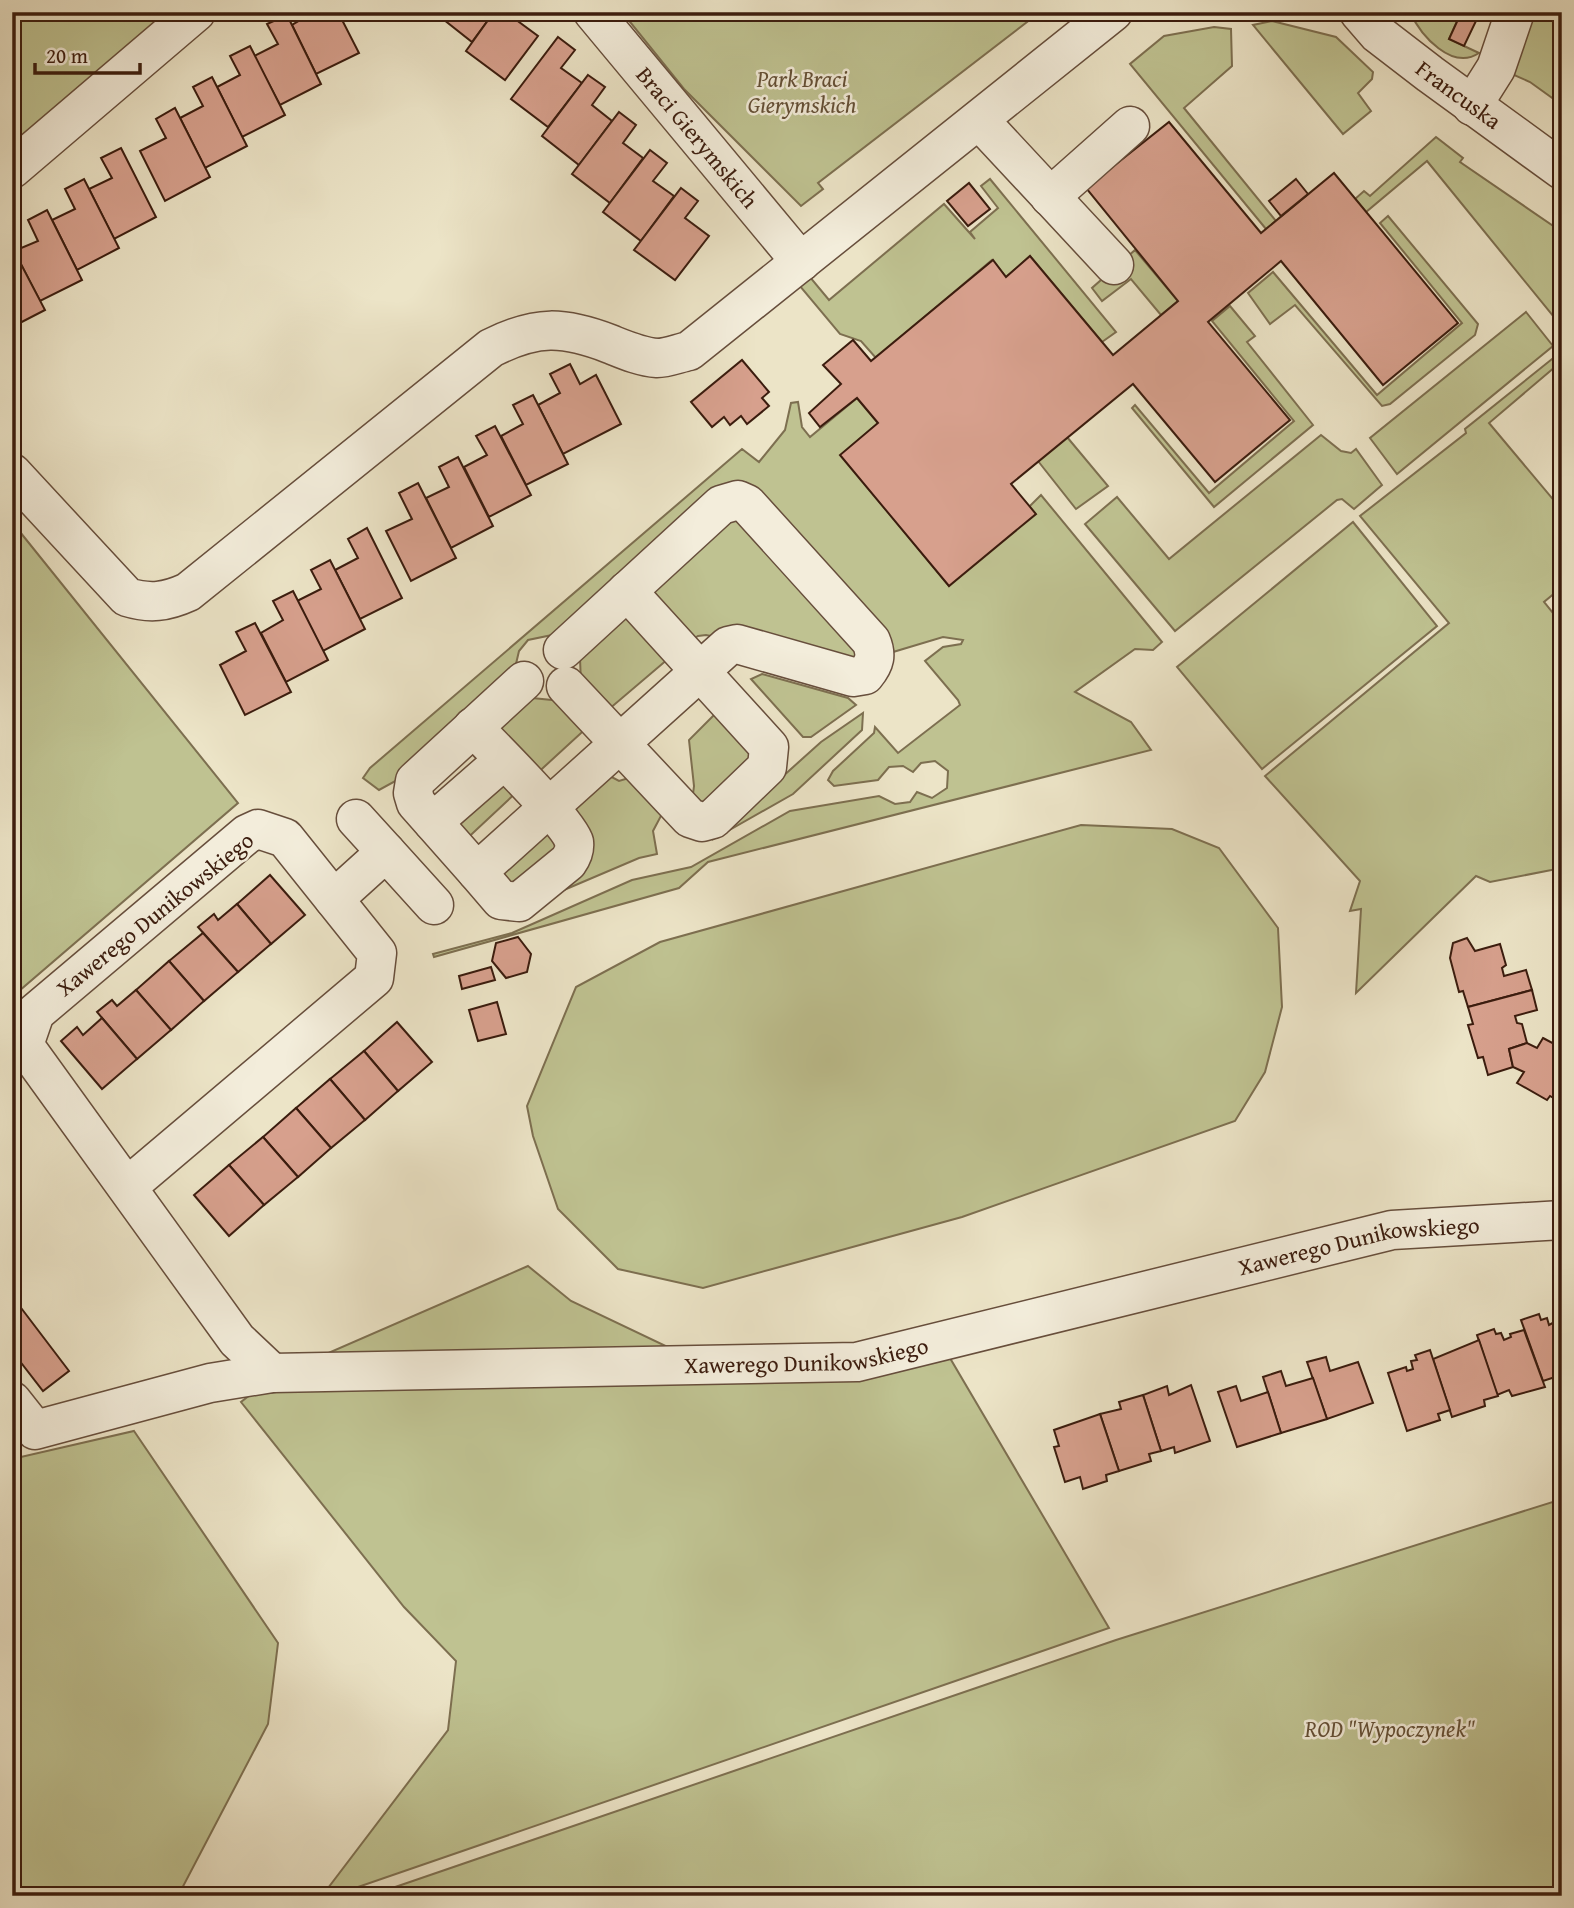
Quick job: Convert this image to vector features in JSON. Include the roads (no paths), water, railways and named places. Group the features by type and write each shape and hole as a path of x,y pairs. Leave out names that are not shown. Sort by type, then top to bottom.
{"street":[{"path":"12,169 196,12"},
{"name":"Braci Gierymskich","path":"593,12 801,262"},
{"path":"12,473 127,597 144,602 167,602 188,592 491,348 519,334 546,329 578,331 629,352 658,358 688,351 1113,12"},
{"name":"Francuska","path":"1359,12 1378,34 1562,170"},
{"path":"1472,106 1496,68 1515,12"},
{"path":"979,120 1114,265"},
{"path":"1050,197 1130,126"},
{"path":"477,872 727,646 737,644 853,677 864,675 873,664 876,653 862,631 747,504 738,500 721,505 627,591 565,668"},
{"path":"473,727 548,807 570,833 574,843 574,853 568,862 528,897 509,903 501,901 416,803 413,793 415,781 473,727 524,681 523,664 532,650 547,644 620,743 690,818 702,821 713,819 767,766 769,747 627,591"},
{"path":"433,822 504,760"},
{"path":"356,819 434,905"},
{"name":"Xawerego Dunikowskiego","path":"127,1187 374,978 377,953 285,838 258,829 247,834 35,1013 24,1045 237,1340 272,1373 857,1362 1392,1230 1562,1220"},
{"path":"334,899 386,852"},
{"path":"12,1401 35,1430 210,1384 272,1373"}],"park label":[{"name":"Park Braci Gierymskich","path":"802,92"},
{"name":"ROD \"Wypoczynek\"","path":"1390,1729"}]}
